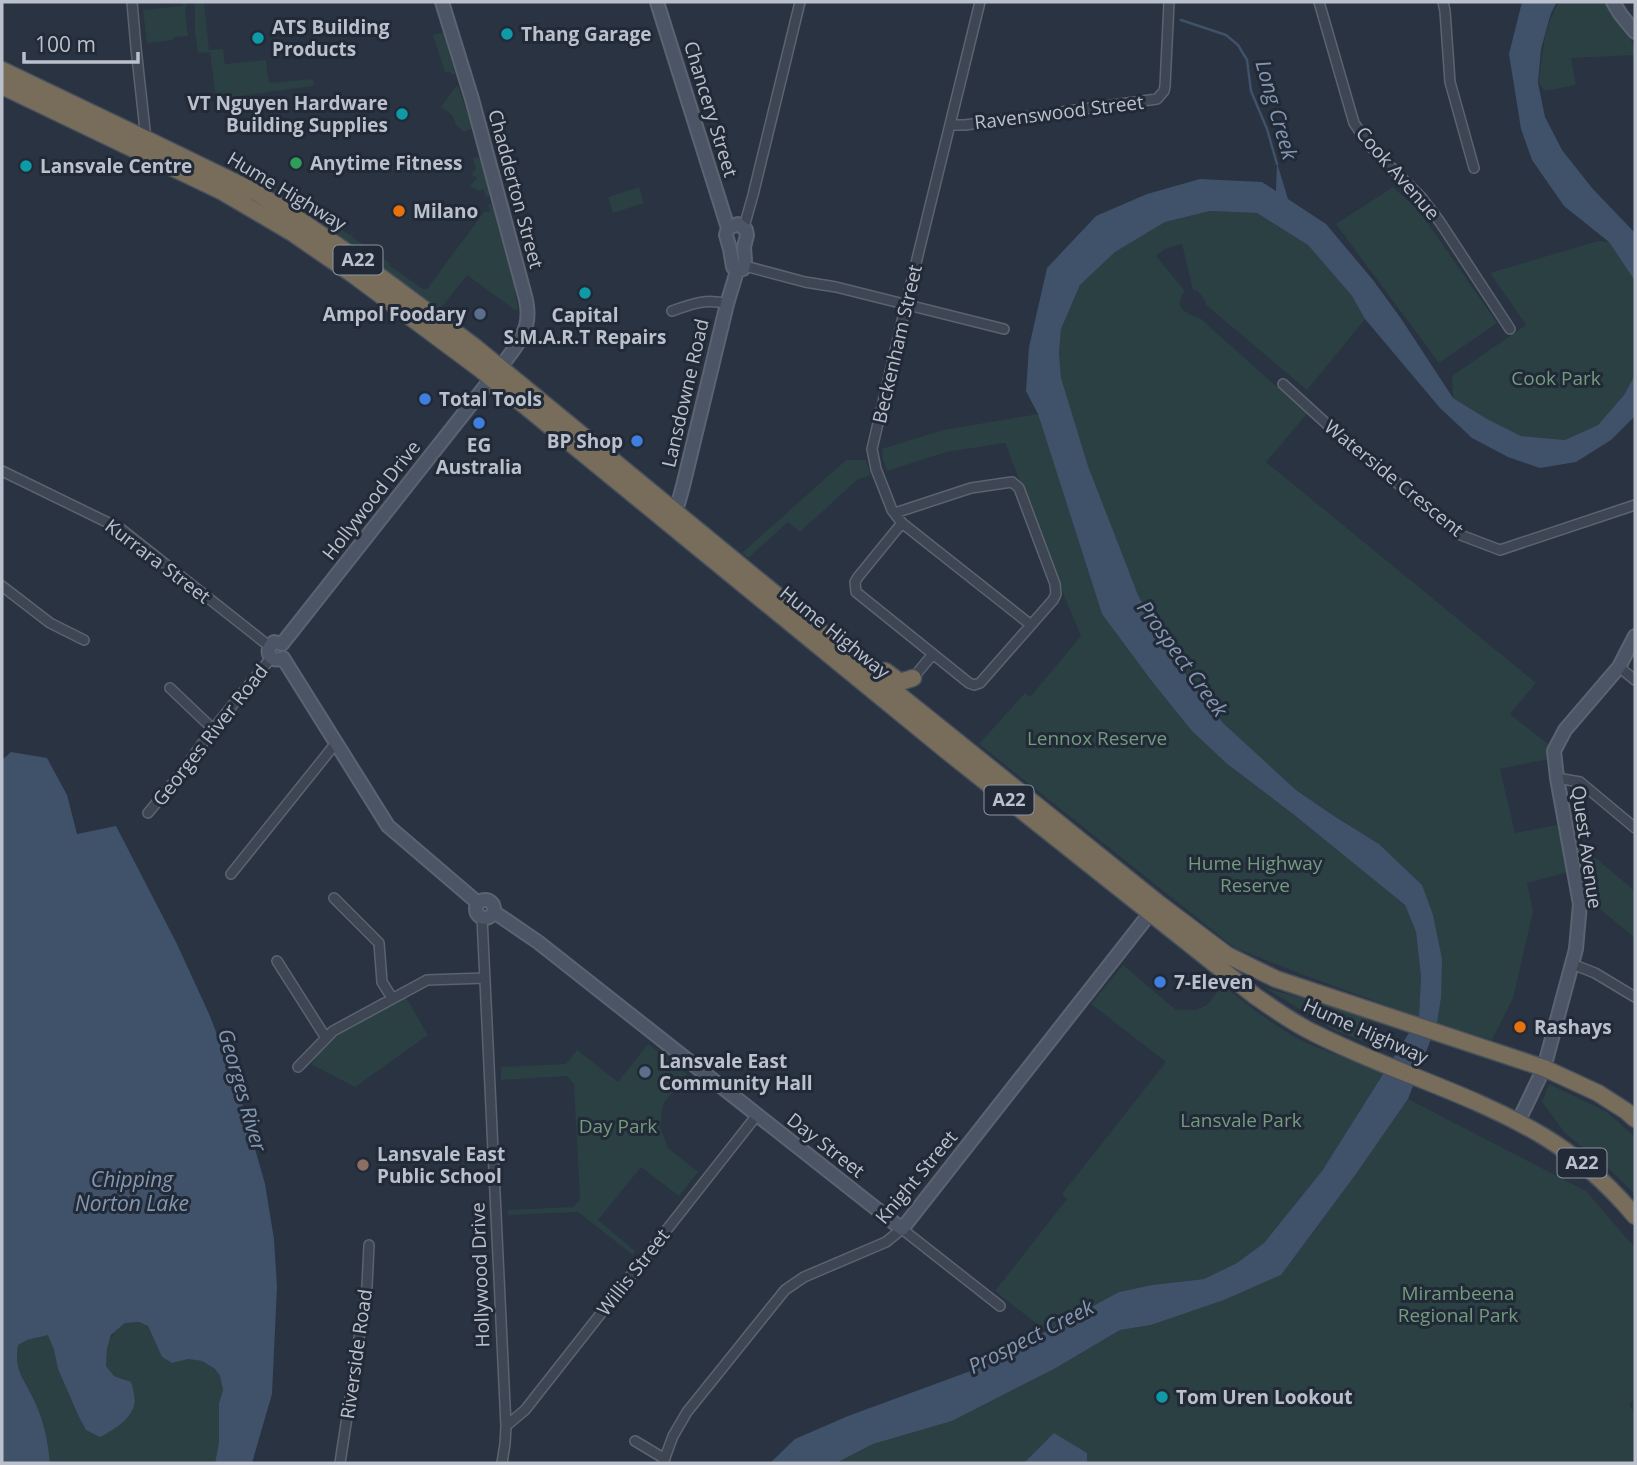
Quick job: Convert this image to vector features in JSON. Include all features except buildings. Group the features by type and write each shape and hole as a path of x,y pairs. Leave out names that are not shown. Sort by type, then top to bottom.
{"highway":[{"name":"Hume Highway","path":"2,70 235,182 291,214 347,252 670,517 939,744 1280,1013 1313,1033 1518,1122 1584,1164 1635,1216"},
{"name":"Hume Highway","path":"2,86 258,211 495,373"},
{"name":"Hume Highway","path":"670,517 842,649 1158,903 1227,955 1276,979 1544,1068 1598,1093 1635,1119"},
{"path":"842,649 866,656 897,681 913,678"},
{"path":"912,705 909,692 913,678"}],"street":[{"path":"132,2 146,139"},
{"name":"Chadderton Street","path":"442,2 472,99 526,301 526,328 495,373"},
{"name":"Chancery Street","path":"657,2 728,228 726,235 733,267 741,268"},
{"path":"728,228 736,224 744,227 800,2"},
{"name":"Beckenham Street","path":"980,2 872,449 876,469 892,510 902,523 1031,625"},
{"name":"Ravenswood Street","path":"950,125 1151,101 1161,96 1164,91 1169,2"},
{"name":"Cook Avenue","path":"1319,2 1354,123 1370,146 1421,197 1434,214 1510,329"},
{"path":"1443,2 1450,82 1474,169"},
{"path":"1613,2 1635,32"},
{"name":"Lansdowne Road","path":"670,517 683,486 727,304 741,268 747,235 744,227"},
{"path":"741,268 836,287 1004,328"},
{"path":"672,311 706,300 727,304"},
{"name":"Hollywood Drive","path":"276,651 495,373"},
{"name":"Waterside Crescent","path":"1283,384 1458,534 1500,550 1635,505"},
{"name":"Kurrara Street","path":"2,471 121,529 276,651"},
{"path":"895,513 971,488 1012,482 1019,488 1055,584 1056,594 980,683 969,683 856,592 855,582 858,577 902,523"},
{"path":"2,586 50,623 84,640"},
{"name":"Quest Avenue","path":"1518,1122 1544,1068 1576,948 1580,904 1557,778 1555,751 1565,730 1619,667 1635,636"},
{"path":"276,651 388,826 478,903"},
{"name":"Georges River Road","path":"148,813 276,651"},
{"path":"913,678 933,654"},
{"path":"1619,667 1635,680"},
{"path":"170,688 213,729"},
{"path":"231,874 336,743"},
{"path":"1557,778 1580,782 1635,828"},
{"path":"334,898 379,943 382,982 393,998"},
{"path":"490,901 494,905 494,912 488,918 482,917 476,911 478,903 490,901"},
{"name":"Day Street","path":"494,912 538,942 1000,1306"},
{"name":"Knight Street","path":"664,1461 673,1436 687,1412 785,1290 804,1278 886,1242 902,1229 1150,912"},
{"name":"Hollywood Drive","path":"482,917 506,1426 502,1463"},
{"path":"277,961 326,1038"},
{"path":"1572,964 1595,973 1635,997"},
{"path":"298,1067 333,1031 427,980 485,978"},
{"name":"Willis Street","path":"506,1426 525,1410 757,1115"},
{"name":"Riverside Road","path":"340,1463 367,1286 369,1245"},
{"path":"635,1441 664,1461"}],"green space":[{"path":"183,2 187,2 185,13 188,36 147,43 143,10 183,6"},
{"path":"195,2 204,2 209,50 223,49 225,64 266,60 269,83 313,79 314,86 216,99 210,52 198,53"},
{"path":"1559,2 1608,2 1613,16 1631,40 1635,55 1571,58 1576,85 1545,91 1539,83 1543,51 1550,21"},
{"path":"443,33 455,74 452,75 445,72 433,35"},
{"path":"458,86 472,128 464,132 456,125 452,115 441,107"},
{"path":"249,149 242,168 297,200 301,195 304,197 294,205 236,172 235,168"},
{"path":"473,158 480,158 490,195 486,197 483,189 479,191 470,186 477,178 472,175 476,169"},
{"path":"639,187 644,203 613,213 608,197"},
{"path":"1393,187 1420,212 1497,323 1439,363 1336,224"},
{"path":"492,204 518,309 515,310 467,275 440,309 377,263 384,259 423,289 427,289 484,212 490,211 488,205"},
{"path":"320,210 320,216 350,235 355,231 351,236 374,253 368,252 366,255 316,219"},
{"path":"1210,211 1257,213 1308,245 1352,296 1365,319 1307,390 1206,305 1198,291 1193,290 1182,244 1165,249 1156,256 1185,291 1180,302 1182,309 1201,319 1307,414 1266,462 1536,683 1510,714 1553,748 1549,759 1500,769 1515,833 1557,825 1568,872 1527,883 1533,912 1513,998 1492,1040 1437,1023 1441,982 1422,885 1379,844 1296,790 1223,723 1193,685 1163,642 1138,595 1088,466 1061,378 1059,353 1061,329 1080,285 1115,252 1165,222"},
{"name":"Cook Park","path":"1598,241 1609,242 1635,281 1635,375 1624,395 1598,425 1565,440 1521,436 1453,398 1452,376 1526,325 1490,273"},
{"path":"1038,414 1102,614 1191,730 1226,763 1405,905 1416,932 1421,977 1419,1017 1235,948 979,744 1025,693 1030,697 1081,636 1005,443 946,452 887,471 882,449 943,430"},
{"path":"846,460 866,460 871,475 858,479 800,532 788,522 748,558 742,553"},
{"path":"1573,839 1635,891 1635,938 1584,896"},
{"name":"Lansvale Park","path":"1123,965 1176,1010 1196,1010 1207,1005 1223,985 1293,1036 1384,1073 1322,1171 1264,1243 1237,1263 1204,1279 1119,1292 1046,1331 995,1291 1067,1199 1062,1194 1166,1062 1091,1004"},
{"path":"1265,988 1367,1015 1370,1044 1336,1031"},
{"path":"405,996 428,1035 355,1087 311,1064 329,1041"},
{"name":"Day Park","path":"648,1044 687,1074 663,1104 660,1127 668,1148 698,1172 679,1196 641,1167 598,1220 635,1251 633,1255 578,1212 508,1215 508,1210 573,1207 580,1200 574,1084 567,1076 501,1080 501,1067 566,1064 577,1050 618,1082"},
{"path":"1549,1084 1607,1112 1635,1137 1635,1194 1605,1165 1565,1133 1542,1102"},
{"name":"Mirambeena Regional Park","path":"1408,1099 1586,1191 1635,1248 1635,1398 1629,1404 1635,1415 1635,1463 836,1463 873,1444 952,1421 1054,1369 1120,1330 1151,1325 1224,1300 1281,1275"},
{"path":"139,1322 148,1326 162,1357 172,1363 188,1359 202,1361 215,1369 220,1376 223,1390 219,1403 219,1443 215,1463 50,1463 39,1413 18,1368 18,1345 48,1334 58,1369 78,1415 125,1379 114,1376 106,1366 108,1346 111,1337 125,1323"}],"water":[{"path":"1522,2 1557,2 1551,13 1541,49 1538,83 1545,117 1562,150 1592,188 1635,233 1635,281 1609,242 1564,206 1532,160 1521,129 1509,54"},
{"name":"Prospect Creek","path":"1277,163 1288,199 1326,224 1373,280 1453,398 1487,419 1521,436 1565,440 1598,425 1624,395 1635,375 1635,416 1611,440 1576,462 1540,468 1508,457 1472,438 1440,408 1365,319 1352,296 1308,245 1257,213 1210,211 1165,222 1115,252 1080,285 1061,329 1061,378 1088,466 1138,595 1163,642 1223,723 1296,790 1379,844 1422,885 1433,915 1442,959 1441,998 1437,1023 1408,1099 1281,1275 1224,1300 1151,1325 1120,1330 1054,1369 952,1421 873,1444 836,1463 770,1463 795,1439 848,1416 976,1369 1119,1292 1204,1279 1237,1263 1264,1243 1322,1171 1419,1017 1421,977 1416,932 1405,905 1226,763 1191,730 1102,614 1038,414 1026,391 1029,347 1047,268 1096,216 1147,194 1200,179 1262,182 1276,191"},
{"name":"Chipping Norton Lake","path":"11,752 47,758 67,795 77,834 116,826 176,942 210,1016 240,1096 265,1184 274,1239 277,1287 272,1394 252,1463 215,1463 219,1443 219,1403 223,1390 220,1376 215,1369 202,1361 188,1359 172,1363 162,1357 148,1326 139,1322 125,1323 111,1335 106,1366 114,1376 131,1382 135,1403 125,1420 100,1437 86,1430 78,1415 58,1369 48,1335 18,1345 18,1367 40,1414 50,1463 2,1463 2,760"},
{"path":"1054,1433 1087,1453 1087,1463 1024,1463"}],"waterway":[{"name":"Long Creek","path":"1181,20 1226,35 1238,45 1247,60 1251,91 1267,129 1277,164"}],"place":[{"name":"Thang Garage","path":"507,34"},
{"name":"ATS Building Products","path":"258,38"},
{"name":"VT Nguyen Hardware Building Supplies","path":"402,114"},
{"name":"Anytime Fitness","path":"296,163"},
{"name":"Lansvale Centre","path":"26,166"},
{"name":"Milano","path":"399,211"},
{"name":"Capital S.M.A.R.T Repairs","path":"585,293"},
{"name":"Ampol Foodary","path":"480,314"},
{"name":"Total Tools","path":"425,399"},
{"name":"EG Australia","path":"479,423"},
{"name":"BP Shop","path":"637,441"},
{"name":"7-Eleven","path":"1160,982"},
{"name":"Rashays","path":"1520,1027"},
{"name":"Lansvale East Community Hall","path":"645,1072"},
{"name":"Lansvale East Public School","path":"363,1165"},
{"name":"Tom Uren Lookout","path":"1162,1397"}],"park label":[{"name":"Lennox Reserve","path":"1097,738"},
{"name":"Hume Highway Reserve","path":"1255,874"}],"water label":[{"name":"Georges River","path":"242,1090"}]}
